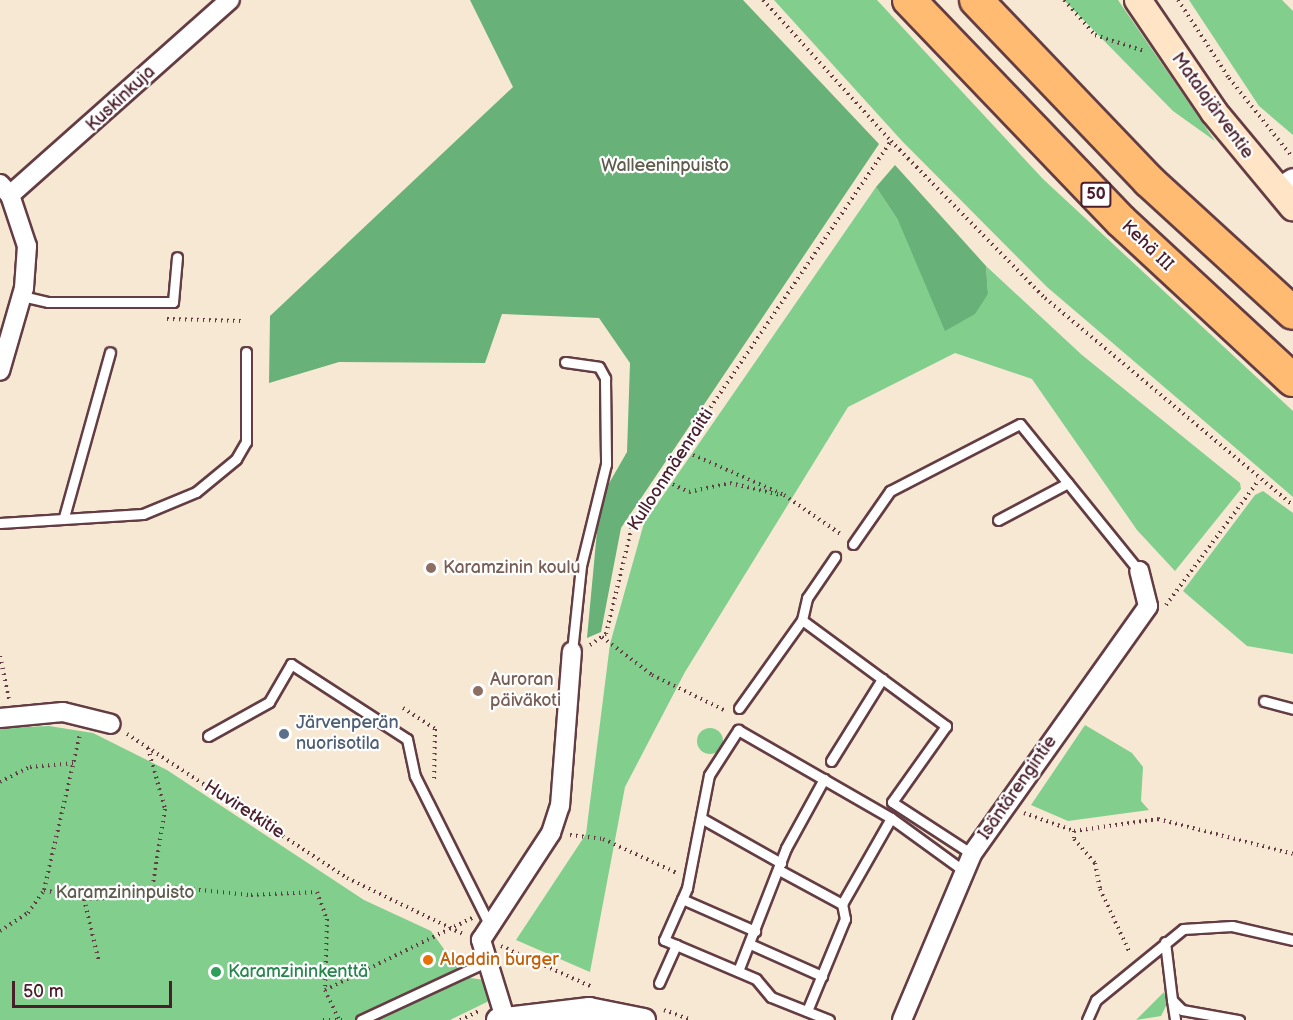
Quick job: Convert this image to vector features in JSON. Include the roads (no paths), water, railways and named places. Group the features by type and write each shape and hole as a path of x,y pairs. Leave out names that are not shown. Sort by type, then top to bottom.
{"highway":[{"name":"Kehä III","path":"909,0 1121,221 1293,380"},
{"name":"50","path":"976,0 1149,181 1293,313"}],"main road":[{"name":"Matalajärventie","path":"1138,0 1214,112 1287,191"}],"street":[{"name":"Kuskinkuja","path":"5,190 230,0"},
{"path":"0,371 22,296 27,246 5,190"},
{"name":"Isäntärengintie","path":"902,1020 972,854 1144,613 1148,588 1139,571"},
{"path":"572,651 560,806 551,833 484,926 486,962 502,1019 589,1009 644,1020"},
{"path":"6,718 83,716 111,724"}],"lane":[{"path":"22,296 48,302 172,302 177,257"},
{"path":"64,517 110,352"},
{"path":"0,523 168,508 236,459 246,442 246,352"},
{"path":"565,362 599,367 605,378 606,464 581,566 572,651"},
{"path":"854,544 890,491 1020,424 1139,571"},
{"path":"998,520 1068,483"},
{"path":"739,708 802,620 807,598 835,557"},
{"path":"802,620 946,726 892,802 972,854"},
{"path":"208,736 269,702 291,664 407,739 415,776 484,926"},
{"path":"831,761 882,679"},
{"path":"1264,701 1293,709"},
{"path":"829,1020 771,997 756,979 664,940 689,878 709,775 738,730 891,818 964,871"},
{"path":"738,971 780,867 824,779"},
{"path":"701,818 842,904"},
{"path":"807,1011 845,919 842,904 891,818"},
{"path":"682,899 755,931"},
{"path":"1087,1020 1096,1000 1136,965 1183,929 1201,925 1293,940"},
{"path":"1165,942 1175,1020"},
{"path":"750,944 822,976"},
{"path":"659,983 676,945"},
{"path":"361,1020 486,962"},
{"path":"1172,1000 1182,1010 1239,1020"}],"place":[{"name":"Karamzinin koulu","path":"431,568"},
{"name":"Auroran päiväkoti","path":"478,691"},
{"name":"Järvenperän nuorisotila","path":"284,734"},
{"name":"Aladdin burger","path":"428,960"},
{"name":"Karamzininkenttä","path":"216,972"}],"park label":[{"name":"Walleeninpuisto","path":"665,166"},
{"name":"Karamzininpuisto","path":"125,893"}]}
